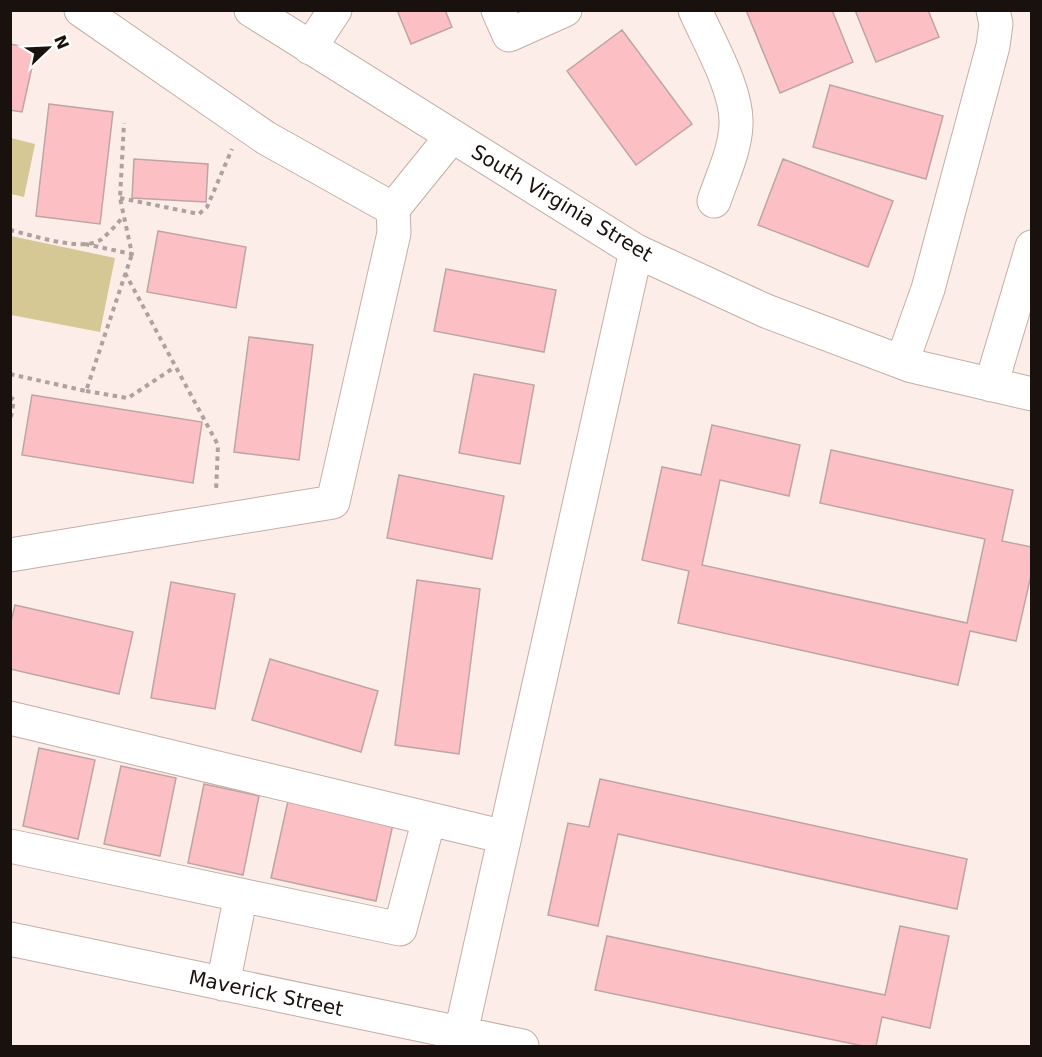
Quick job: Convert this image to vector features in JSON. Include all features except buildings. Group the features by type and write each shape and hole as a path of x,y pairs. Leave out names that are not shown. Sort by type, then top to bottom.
{"street":[{"path":"81,10 266,138 393,209"},
{"name":"South Virginia Street","path":"251,10 636,251 766,311 902,362 1032,394"},
{"path":"310,48 335,10"},
{"path":"498,10 509,36 565,10"},
{"path":"695,10 730,90 737,122 734,142 714,201"},
{"path":"902,362 928,289 993,46 996,24 993,10"},
{"path":"10,555 333,502 394,233 393,209 452,136"},
{"path":"991,385 1032,247"},
{"path":"459,1040 636,251"},
{"path":"10,718 505,837"},
{"path":"10,846 400,929 429,819"},
{"path":"223,984 241,895"},
{"name":"Maverick Street","path":"10,939 223,984 459,1040 522,1047"}],"path":[{"path":"120,198 195,214 204,212 243,122"},
{"path":"86,391 132,254 122,218 120,198 124,123"},
{"path":"85,244 102,238 122,218"},
{"path":"10,230 132,254"},
{"path":"125,273 218,445 215,483 219,520"},
{"path":"10,374 128,398 175,367"},
{"path":"10,397 15,400 10,422"}],"shaded area":[{"path":"11,138 35,144 24,197 11,194"},
{"path":"11,236 115,258 100,332 11,315"}]}
